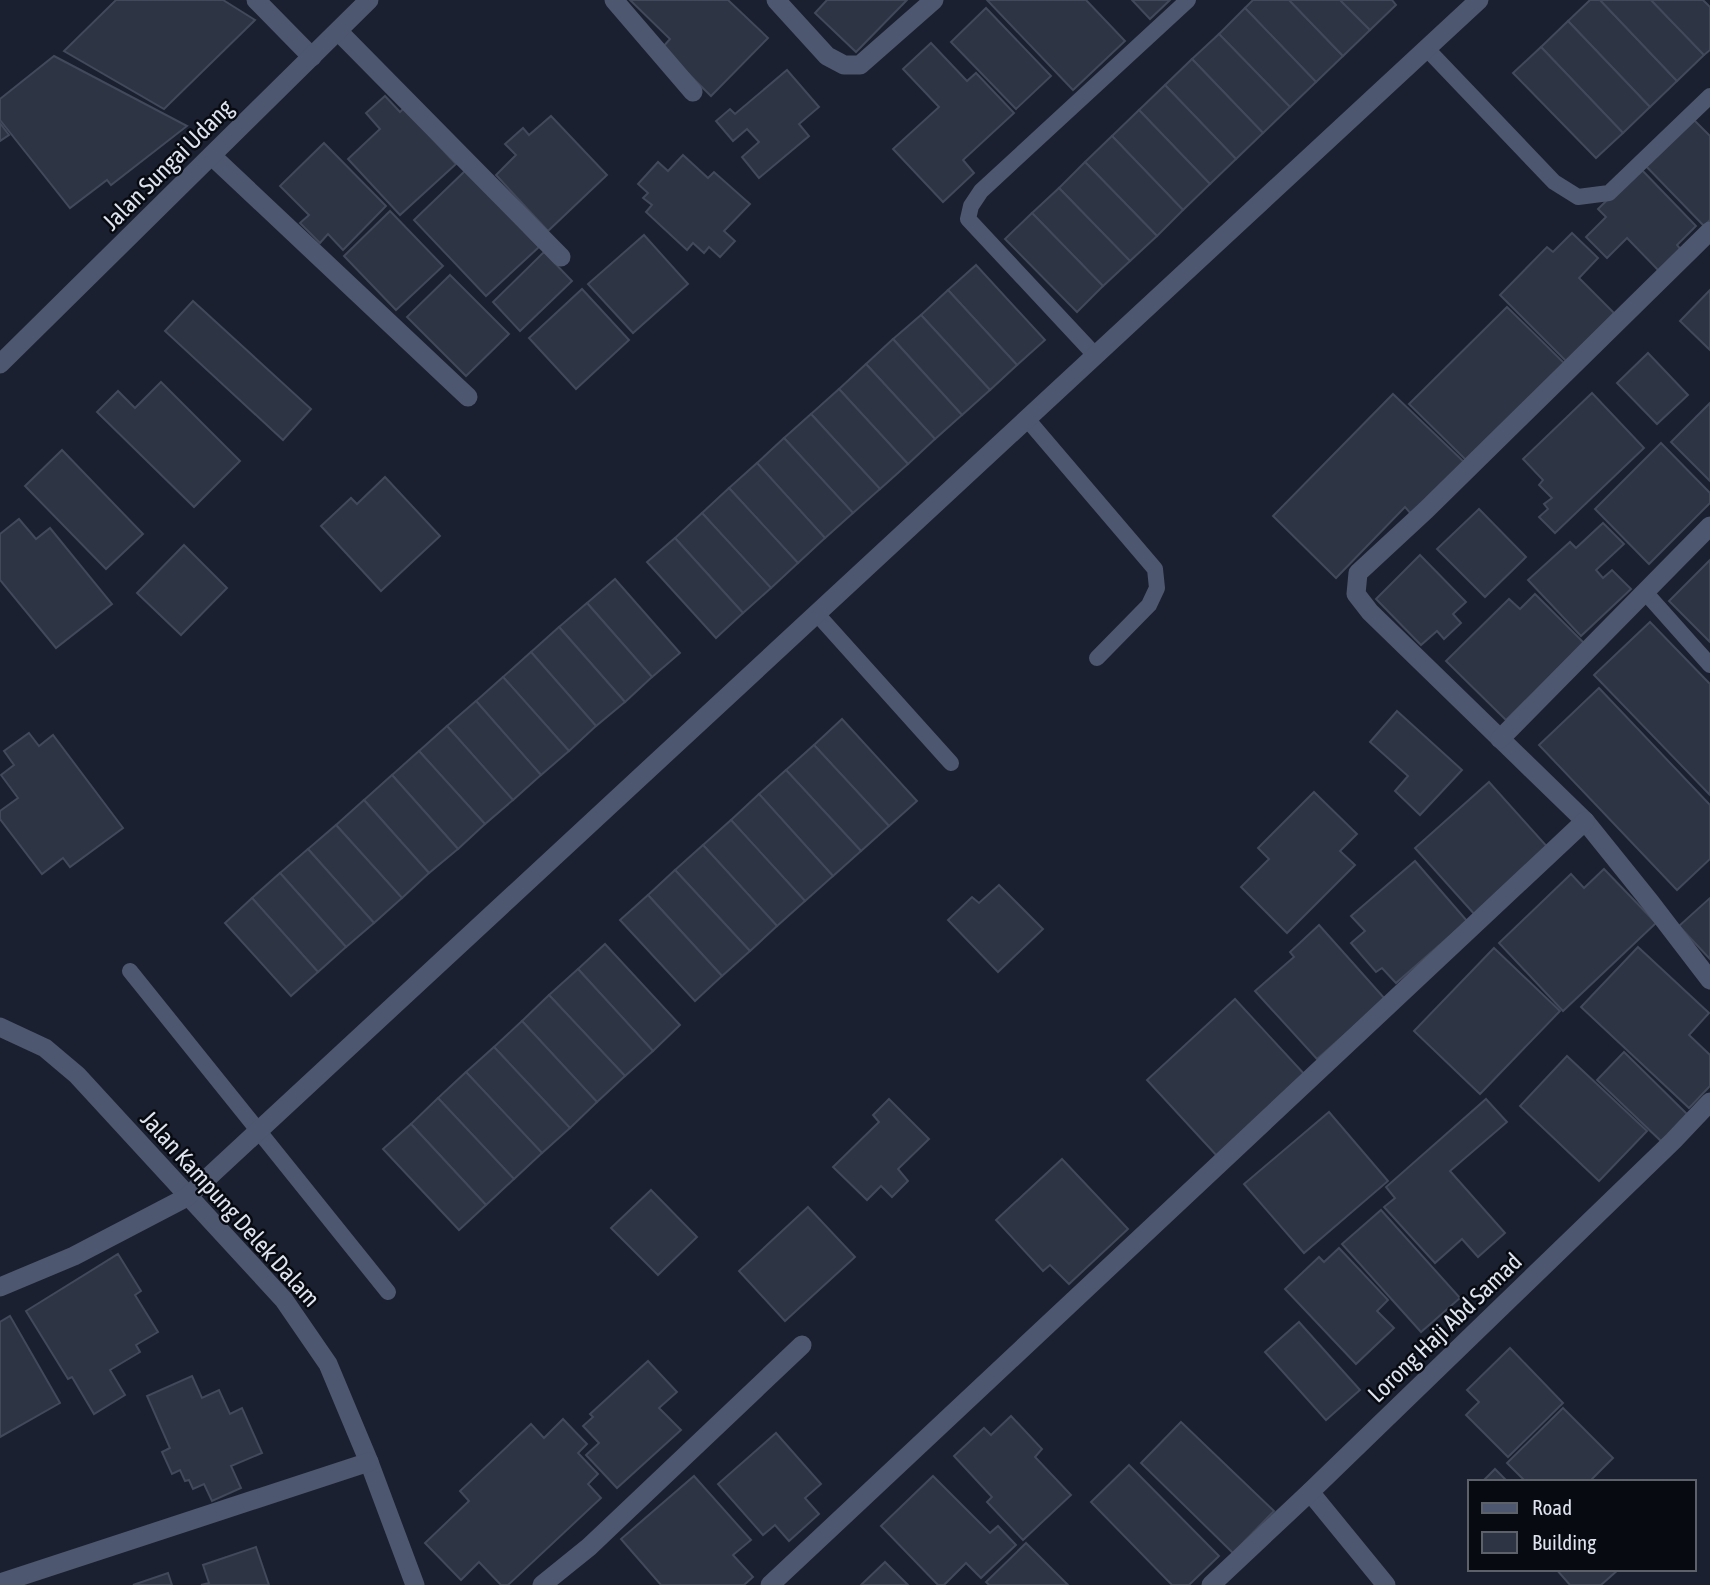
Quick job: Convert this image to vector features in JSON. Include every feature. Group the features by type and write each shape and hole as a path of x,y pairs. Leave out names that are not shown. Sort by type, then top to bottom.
{"street":[{"path":"256,0 312,57"},
{"name":"Jalan Sungai Udang","path":"0,364 369,0"},
{"path":"614,0 693,92"},
{"path":"776,0 827,56 844,65 860,65 934,0"},
{"path":"0,1287 74,1256 187,1197 1479,0"},
{"path":"338,31 561,257"},
{"path":"212,156 468,397"},
{"path":"1710,231 1426,510 1358,573 1356,594 1370,612 1585,821 1710,980"},
{"path":"1500,739 1710,526"},
{"path":"769,1585 1585,821"},
{"name":"Jalan Kampung Delek Dalam","path":"0,1027 45,1048 77,1075 284,1300 328,1364 369,1462 415,1585"},
{"name":"Lorong Haji Abd Samad","path":"1210,1585 1310,1492 1710,1102"},
{"path":"542,1585 589,1547 802,1345"},
{"path":"0,1583 369,1462"},
{"path":"1310,1492 1386,1585"}],"lane":[{"path":"1095,355 968,219 971,206 981,191 1188,0"},
{"path":"1427,49 1554,182 1578,197 1609,193 1710,96"},
{"path":"1027,419 1154,569 1157,588 1149,605 1097,658"},
{"path":"1645,592 1710,665"},
{"path":"817,614 951,763"},
{"path":"131,971 388,1292"}],"building":[{"path":"116,0 223,0 255,20 164,109 64,51"},
{"path":"630,0 728,0 768,38 711,96 662,48 670,39"},
{"path":"827,0 907,0 856,52 815,13"},
{"path":"987,0 1086,0 1125,41 1073,90"},
{"path":"1132,0 1170,0 1150,19"},
{"path":"1253,0 1289,0 1343,56 1316,82 1245,8"},
{"path":"1289,0 1340,0 1370,30 1343,56"},
{"path":"1340,0 1392,0 1396,5 1370,30"},
{"path":"1590,0 1600,0 1677,81 1650,107 1568,21"},
{"path":"1600,0 1651,0 1704,55 1677,81"},
{"path":"1651,0 1703,0 1710,7 1710,50 1704,55"},
{"path":"986,8 1051,76 1016,109 951,42"},
{"path":"1245,8 1316,82 1290,107 1219,34"},
{"path":"1568,21 1650,107 1623,133 1541,47"},
{"path":"1219,34 1290,107 1263,133 1192,59"},
{"path":"931,43 967,81 976,73 1014,113 963,160 974,173 943,202 893,149 939,107 903,69"},
{"path":"1541,47 1623,133 1596,158 1513,73"},
{"path":"54,56 187,126 111,185 107,180 70,208 0,120 0,99"},
{"path":"1192,59 1263,133 1236,159 1165,85"},
{"path":"787,70 819,107 799,124 809,136 759,178 742,157 759,142 747,129 733,141 716,121 730,109 735,114"},
{"path":"1165,85 1236,159 1210,184 1139,110"},
{"path":"385,96 400,112 404,108 456,164 400,215 348,159 380,129 366,113"},
{"path":"1139,110 1210,184 1183,210 1112,136"},
{"path":"551,116 607,175 548,231 496,175 516,155 505,144 523,128 529,135"},
{"path":"1692,118 1710,136 1710,220 1704,226 1640,160"},
{"path":"0,123 9,135 0,141"},
{"path":"1112,136 1183,210 1157,236 1085,162"},
{"path":"324,143 386,206 343,250 328,234 320,243 300,223 309,215 280,186"},
{"path":"683,155 708,178 714,172 750,204 724,231 735,241 720,257 709,247 704,253 693,243 687,250 646,212 652,205 643,198 648,193 638,184 658,162 668,171"},
{"path":"1085,162 1157,236 1130,261 1059,188"},
{"path":"1640,168 1696,226 1677,245 1682,251 1660,272 1627,238 1607,258 1586,237 1606,217 1598,209"},
{"path":"466,170 539,247 486,296 414,220"},
{"path":"1059,188 1130,261 1103,286 1032,213"},
{"path":"390,211 443,266 396,310 344,256"},
{"path":"1032,213 1103,286 1077,312 1005,239"},
{"path":"1572,233 1598,258 1579,278 1614,313 1566,361 1500,295 1547,247 1553,252"},
{"path":"644,235 688,284 633,333 588,284"},
{"path":"544,252 572,281 520,331 493,302"},
{"path":"976,265 1045,340 1017,365 948,290"},
{"path":"450,275 509,334 466,376 407,317"},
{"path":"582,289 629,340 576,389 529,338"},
{"path":"948,290 1017,365 990,390 921,315"},
{"path":"1710,290 1710,350 1680,321"},
{"path":"193,301 311,409 283,440 165,331"},
{"path":"1507,307 1564,363 1467,461 1409,404"},
{"path":"921,315 990,390 962,415 893,339"},
{"path":"893,339 962,415 935,439 866,364"},
{"path":"1648,353 1688,395 1657,424 1617,383"},
{"path":"866,364 935,439 908,464 839,389"},
{"path":"161,382 240,461 194,507 97,412 118,391 135,408"},
{"path":"839,389 908,464 880,489 811,414"},
{"path":"1592,393 1644,448 1555,533 1539,517 1548,509 1544,504 1552,498 1539,485 1543,480 1523,459"},
{"path":"1393,394 1464,462 1412,515 1405,507 1336,578 1273,516"},
{"path":"1710,403 1710,481 1671,442"},
{"path":"811,414 880,489 853,513 784,438"},
{"path":"784,438 853,513 825,538 757,463"},
{"path":"1661,443 1710,493 1710,503 1649,564 1595,509"},
{"path":"62,450 143,534 106,569 25,486"},
{"path":"757,463 825,538 798,563 729,488"},
{"path":"385,477 440,536 381,591 321,526 351,498 357,504"},
{"path":"729,488 798,563 771,588 702,513"},
{"path":"1479,509 1526,557 1485,597 1437,549"},
{"path":"702,513 771,588 743,613 675,538"},
{"path":"19,519 36,539 50,528 112,604 56,648 0,580 0,534"},
{"path":"1603,523 1624,544 1596,570 1603,578 1612,570 1631,589 1581,636 1528,580 1570,542 1576,548"},
{"path":"675,538 743,613 716,638 647,562"},
{"path":"184,545 227,588 181,635 137,593"},
{"path":"1420,555 1466,602 1453,614 1461,623 1444,639 1437,631 1421,645 1376,599"},
{"path":"1710,560 1710,642 1669,601"},
{"path":"615,579 680,653 652,677 587,603"},
{"path":"1535,594 1584,643 1506,720 1446,661 1509,599 1520,609"},
{"path":"587,603 652,677 625,702 559,627"},
{"path":"1650,622 1710,684 1710,795 1594,675"},
{"path":"559,627 625,702 596,726 531,652"},
{"path":"531,652 596,726 569,751 503,677"},
{"path":"503,677 569,751 541,775 476,701"},
{"path":"1599,688 1710,805 1710,859 1677,890 1539,745"},
{"path":"476,701 541,775 513,800 447,726"},
{"path":"1397,711 1462,770 1420,815 1395,791 1408,776 1370,742"},
{"path":"842,719 917,801 889,826 814,745"},
{"path":"447,726 513,800 485,824 419,751"},
{"path":"29,733 39,746 53,735 123,828 70,867 63,858 42,874 0,819 0,811 18,798 1,775 14,765 4,751"},
{"path":"814,745 889,826 861,851 786,770"},
{"path":"419,751 485,824 458,849 392,775"},
{"path":"786,770 861,851 833,876 759,794"},
{"path":"392,775 458,849 429,873 364,800"},
{"path":"1489,782 1550,850 1476,916 1415,848"},
{"path":"1314,792 1357,834 1340,851 1355,865 1287,933 1241,887 1269,859 1258,848"},
{"path":"759,794 833,876 805,901 731,820"},
{"path":"364,800 429,873 402,898 336,825"},
{"path":"731,820 805,901 777,926 703,845"},
{"path":"336,825 402,898 374,923 308,849"},
{"path":"703,845 777,926 750,951 675,870"},
{"path":"308,849 374,923 346,947 280,873"},
{"path":"1415,861 1467,921 1396,983 1382,968 1376,972 1351,943 1365,931 1351,916"},
{"path":"1604,869 1656,923 1563,1011 1499,943 1571,874 1584,888"},
{"path":"675,870 750,951 722,976 648,895"},
{"path":"280,873 346,947 318,972 252,898"},
{"path":"999,885 1043,929 998,972 948,920 972,897 979,903"},
{"path":"648,895 722,976 695,1001 620,920"},
{"path":"252,898 318,972 291,996 225,923"},
{"path":"1710,898 1710,959 1679,926"},
{"path":"1319,925 1385,999 1317,1059 1255,991 1294,957 1290,952"},
{"path":"605,944 680,1025 653,1051 578,969"},
{"path":"1638,947 1709,1013 1689,1035 1710,1055 1710,1086 1689,1108 1581,1007"},
{"path":"1494,948 1560,1011 1480,1094 1414,1031"},
{"path":"578,969 653,1051 625,1076 549,995"},
{"path":"549,995 625,1076 597,1102 522,1021"},
{"path":"1235,999 1306,1076 1218,1157 1147,1080"},
{"path":"522,1021 597,1102 570,1128 494,1047"},
{"path":"494,1047 570,1128 542,1153 466,1072"},
{"path":"1624,1052 1689,1116 1663,1143 1597,1080"},
{"path":"1567,1056 1647,1131 1599,1181 1520,1106"},
{"path":"466,1072 542,1153 514,1179 438,1098"},
{"path":"438,1098 514,1179 486,1205 411,1124"},
{"path":"889,1099 929,1139 898,1169 908,1181 892,1197 881,1186 867,1200 833,1167 879,1122 873,1115"},
{"path":"1486,1099 1507,1122 1450,1171 1505,1233 1478,1257 1462,1239 1435,1263 1384,1207 1395,1198 1386,1187"},
{"path":"1329,1112 1388,1181 1304,1253 1244,1184"},
{"path":"411,1124 486,1205 459,1230 383,1149"},
{"path":"1062,1159 1128,1229 1069,1284 1050,1265 1043,1271 996,1220"},
{"path":"651,1190 697,1237 658,1275 611,1228"},
{"path":"808,1207 855,1257 785,1321 739,1271"},
{"path":"1381,1210 1460,1298 1421,1332 1342,1244"},
{"path":"1339,1248 1388,1300 1377,1311 1394,1328 1356,1364 1285,1289 1319,1257 1324,1262"},
{"path":"118,1254 141,1291 135,1295 158,1332 136,1345 140,1352 110,1370 125,1395 94,1414 72,1377 68,1379 26,1311"},
{"path":"10,1316 60,1403 0,1437 0,1322"},
{"path":"1299,1322 1360,1390 1326,1420 1265,1352"},
{"path":"1510,1348 1563,1403 1508,1457 1466,1415 1479,1402 1467,1390"},
{"path":"648,1361 677,1392 659,1408 681,1430 617,1488 586,1455 599,1443 583,1426 593,1417 590,1414"},
{"path":"192,1376 202,1398 219,1390 230,1414 242,1408 262,1453 231,1466 241,1488 212,1501 204,1484 193,1489 180,1470 172,1474 162,1452 170,1448 147,1396"},
{"path":"1563,1408 1613,1458 1591,1480 1524,1480 1507,1463"},
{"path":"1011,1416 1042,1449 1035,1457 1071,1495 1023,1540 987,1502 992,1497 954,1456 984,1428 991,1435"},
{"path":"563,1419 587,1444 578,1453 598,1474 588,1484 601,1498 508,1585 501,1585 479,1562 461,1580 425,1543 469,1501 460,1491 531,1424 544,1438"},
{"path":"1181,1422 1274,1511 1233,1553 1141,1463"},
{"path":"776,1433 821,1484 805,1498 819,1514 789,1541 775,1525 763,1535 718,1484"},
{"path":"1129,1465 1219,1556 1189,1585 1172,1585 1091,1502"},
{"path":"1495,1469 1506,1480 1484,1480"},
{"path":"694,1476 751,1540 733,1555 753,1577 744,1585 661,1585 621,1539"},
{"path":"933,1476 990,1533 998,1526 1016,1545 981,1578 966,1563 944,1585 938,1585 881,1526"},
{"path":"1026,1543 1068,1585 989,1585 986,1582"},
{"path":"256,1547 269,1585 201,1585 209,1583 203,1565"},
{"path":"885,1562 908,1585 861,1585"},
{"path":"1558,1571 1617,1571 1601,1585 1570,1585"},
{"path":"168,1573 172,1585 133,1585"}]}
